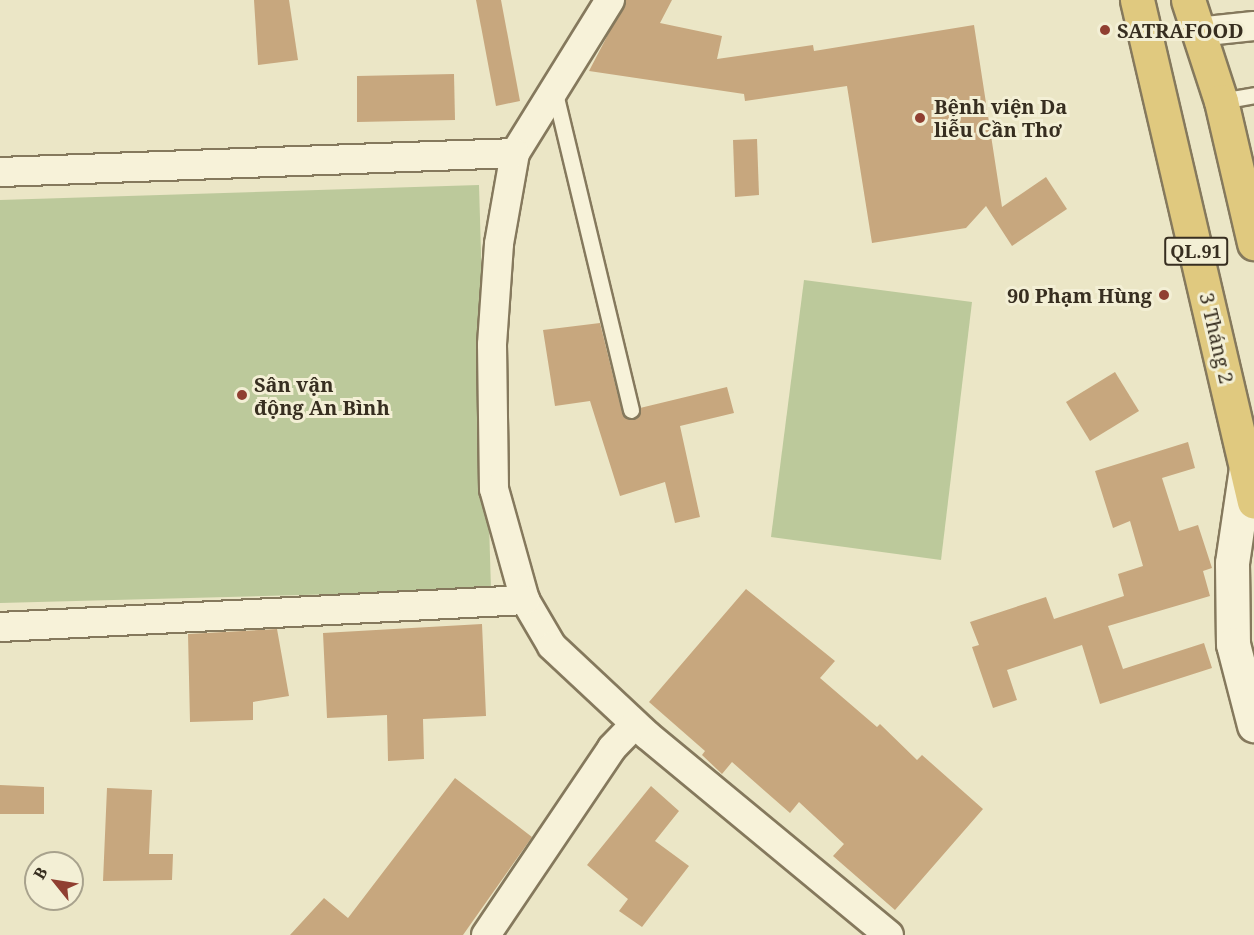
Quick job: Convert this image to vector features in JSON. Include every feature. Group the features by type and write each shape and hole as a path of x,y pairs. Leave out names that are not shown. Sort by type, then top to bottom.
{"highway":[{"name":"3 Tháng 2","path":"1137,0 1254,502"},
{"name":"QL.91","path":"1188,0 1221,101 1249,199 1254,243"}],"main road":[{"path":"1246,468 1232,563 1233,644 1254,725"}],"street":[{"path":"610,0 515,153 499,244 492,345 494,489 525,600 552,646 635,724 889,935"},
{"path":"1197,32 1254,26"},
{"path":"0,172 515,153"},
{"path":"0,627 525,600"},
{"path":"486,935 612,748 635,724"}],"lane":[{"path":"554,89 631,410"},
{"path":"1221,101 1254,95"}],"green space":[{"name":"Sân vận động An Bình","path":"479,185 491,590 0,603 0,200"},
{"path":"804,280 972,302 941,560 771,537"}],"building":[{"path":"254,0 289,0 298,60 258,65"},
{"path":"476,0 501,0 520,101 496,106"},
{"name":"Bệnh viện Da liễu Cần Thơ","path":"626,0 672,0 660,23 722,36 717,59 813,45 814,51 974,25 1002,207 1046,177 1067,209 1012,246 986,206 966,228 872,243 847,86 745,101 744,94 589,71"},
{"path":"454,74 455,120 357,122 357,76"},
{"path":"757,139 759,195 735,197 733,140"},
{"path":"600,323 622,412 628,419 637,417 640,408 727,387 734,413 680,426 700,517 675,523 665,482 620,496 590,401 555,406 543,330"},
{"path":"1115,372 1139,411 1090,441 1066,402"},
{"path":"1188,442 1195,468 1162,478 1179,531 1198,525 1212,568 1203,571 1210,596 1108,626 1123,669 1204,643 1212,668 1100,704 1082,645 1007,670 1017,700 993,708 972,647 979,645 970,622 1046,597 1054,619 1124,596 1118,574 1143,566 1130,521 1113,528 1095,471"},
{"path":"746,589 835,661 820,678 877,727 880,724 917,760 922,755 983,809 895,910 833,856 844,844 799,802 790,813 732,762 722,774 702,755 705,751 649,702"},
{"path":"482,624 486,716 423,719 424,759 388,761 387,715 327,718 323,633"},
{"path":"277,629 289,696 253,702 253,720 190,722 188,634"},
{"path":"455,778 532,837 463,935 290,935 324,898 348,918"},
{"path":"0,785 44,787 44,814 0,814"},
{"path":"651,786 679,811 655,841 689,866 642,927 619,911 628,899 587,865"},
{"path":"107,788 152,790 149,854 173,854 172,880 103,881"}],"place":[{"name":"SATRAFOOD","path":"1105,30"},
{"name":"Bệnh viện Da liễu Cần Thơ","path":"920,118"},
{"name":"90 Phạm Hùng","path":"1164,295"},
{"name":"Sân vận động An Bình","path":"242,395"}]}
